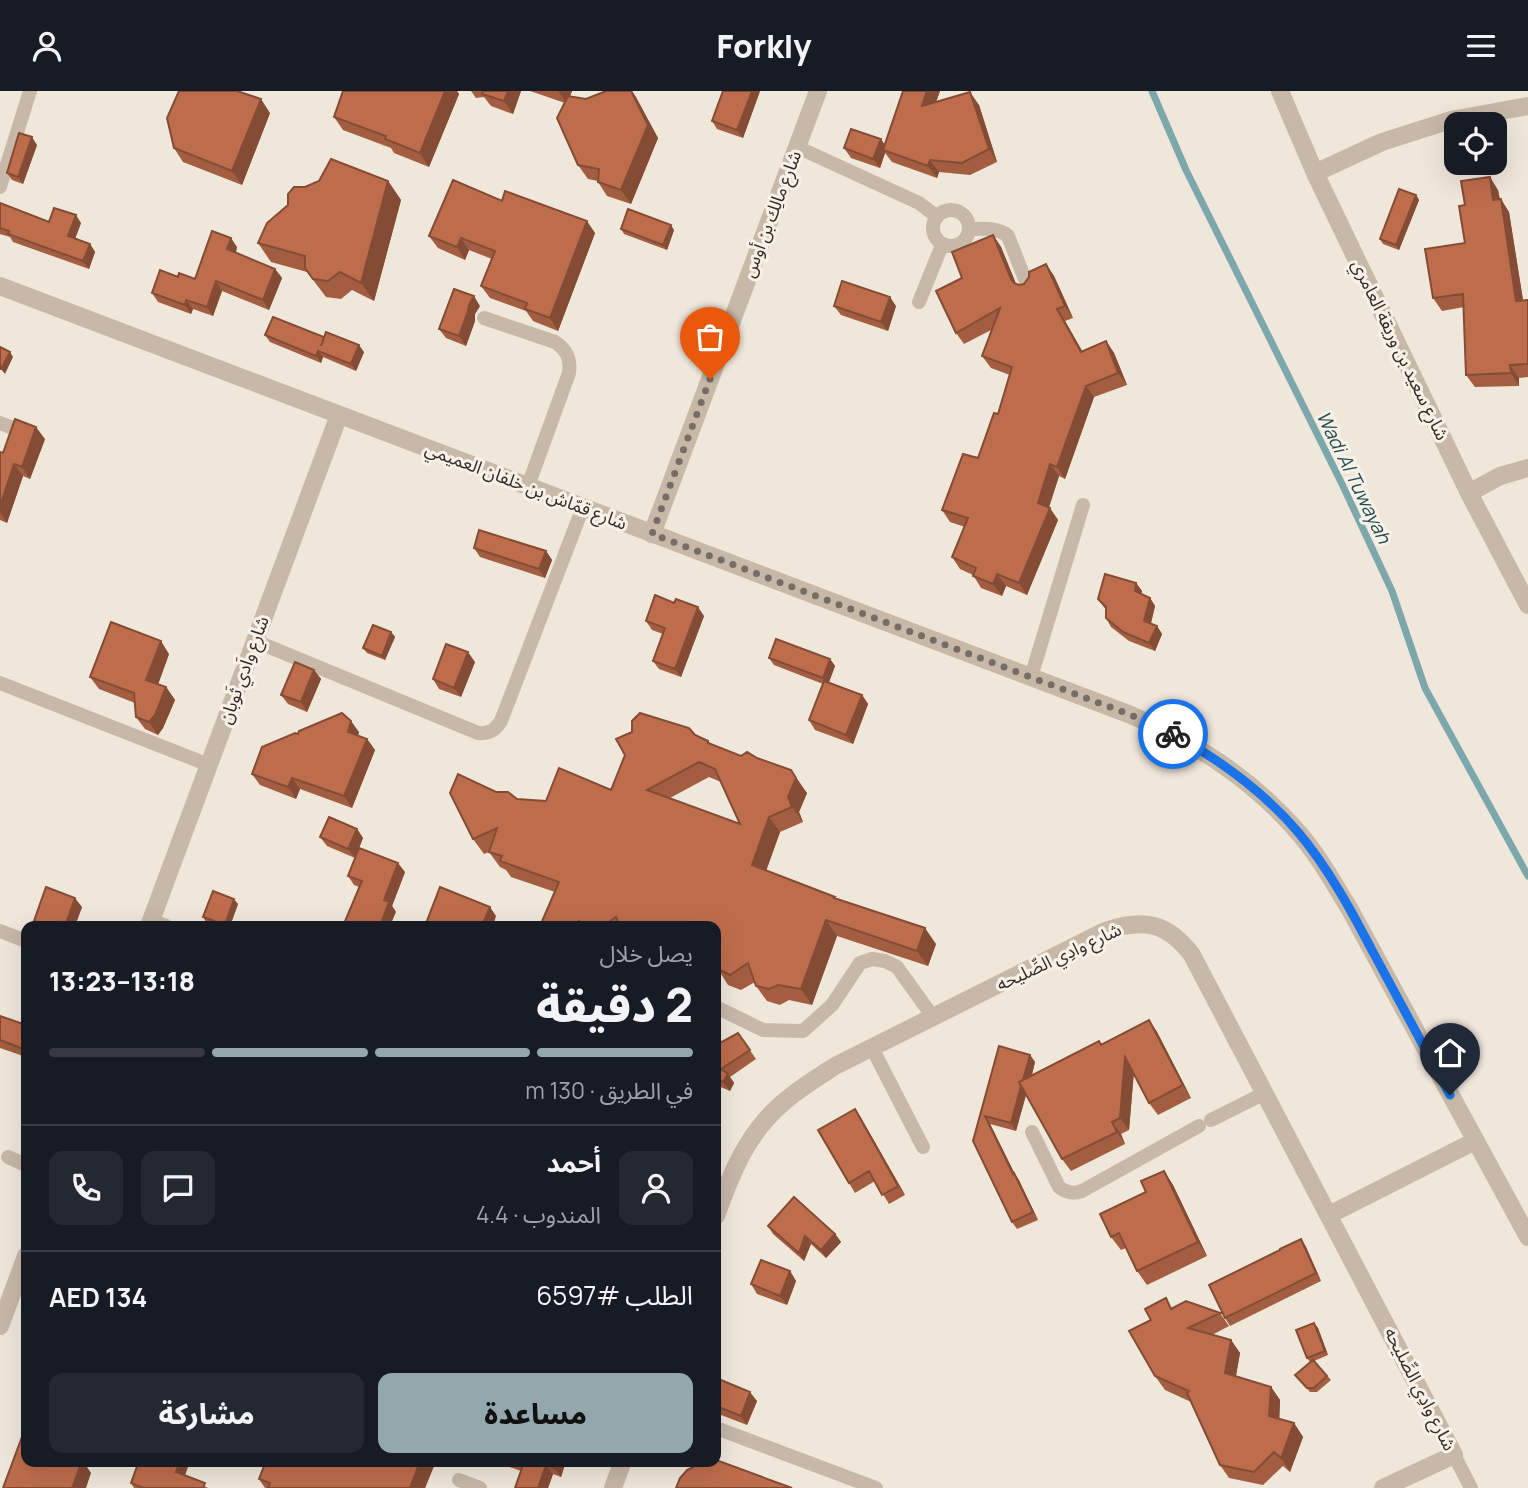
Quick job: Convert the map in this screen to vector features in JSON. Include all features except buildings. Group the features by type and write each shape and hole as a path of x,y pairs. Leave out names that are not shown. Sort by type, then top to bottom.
{"street":[{"name":"شارع مالِك بن أوس","path":"652,534 818,91"},
{"name":"شارع سعيد بن وريقة العامري","path":"1280,91 1315,173 1469,493 1528,605"},
{"path":"1315,173 1382,142 1451,120 1528,106"},
{"name":"شارع قمّاش بن خلفان العميمي","path":"0,286 1131,715 1169,731 1205,752 1239,775 1270,803 1305,841 1324,867 1528,1237"},
{"name":"شارع واَدي ثَوبان","path":"157,921 209,765 339,415"},
{"path":"1469,493 1500,476 1528,468"},
{"name":"شارع وادِي الصِّليحه","path":"721,1185 760,1126 804,1086 835,1066 1105,931 1137,923 1154,926 1171,933 1192,955 1454,1455"},
{"path":"1329,1215 1475,1141"},
{"path":"0,1326 21,1269"},
{"path":"1384,1488 1454,1455"},
{"path":"613,1488 621,1467"}],"lane":[{"path":"1,180 30,91"},
{"path":"797,147 919,203 936,216"},
{"path":"950,209 964,215 969,229 963,242 956,246 942,245 937,241 932,229 936,216 950,209"},
{"path":"969,229 995,230 1008,236 1028,287"},
{"path":"919,302 942,245"},
{"path":"484,318 555,342 569,358 569,373 528,487"},
{"path":"1031,677 1083,505"},
{"path":"255,641 478,733 488,733 501,721 583,507"},
{"path":"0,683 209,765"},
{"path":"0,931 21,939"},
{"path":"721,1009 763,1030 803,1031 832,1005 860,963 872,959 897,967 933,1017"},
{"path":"872,1048 923,1147"},
{"path":"1032,1132 1059,1187 1074,1193 1265,1093"},
{"path":"8,1157 21,1163"},
{"path":"721,1431 873,1487"},
{"name":"شارع وادِي الصِّليحه","path":"1454,1455 1471,1488"},
{"path":"458,1480 481,1488"}],"waterway":[{"name":"Wadi Al Tuwayah","path":"1152,91 1186,170 1342,484 1392,591 1425,688 1528,876"}],"way so far":[{"path":"710,379 652,534 1131,715 1173,734"}],"route":[{"path":"1173,734 1239,775 1298,833 1324,867 1349,908 1450,1095"}]}
